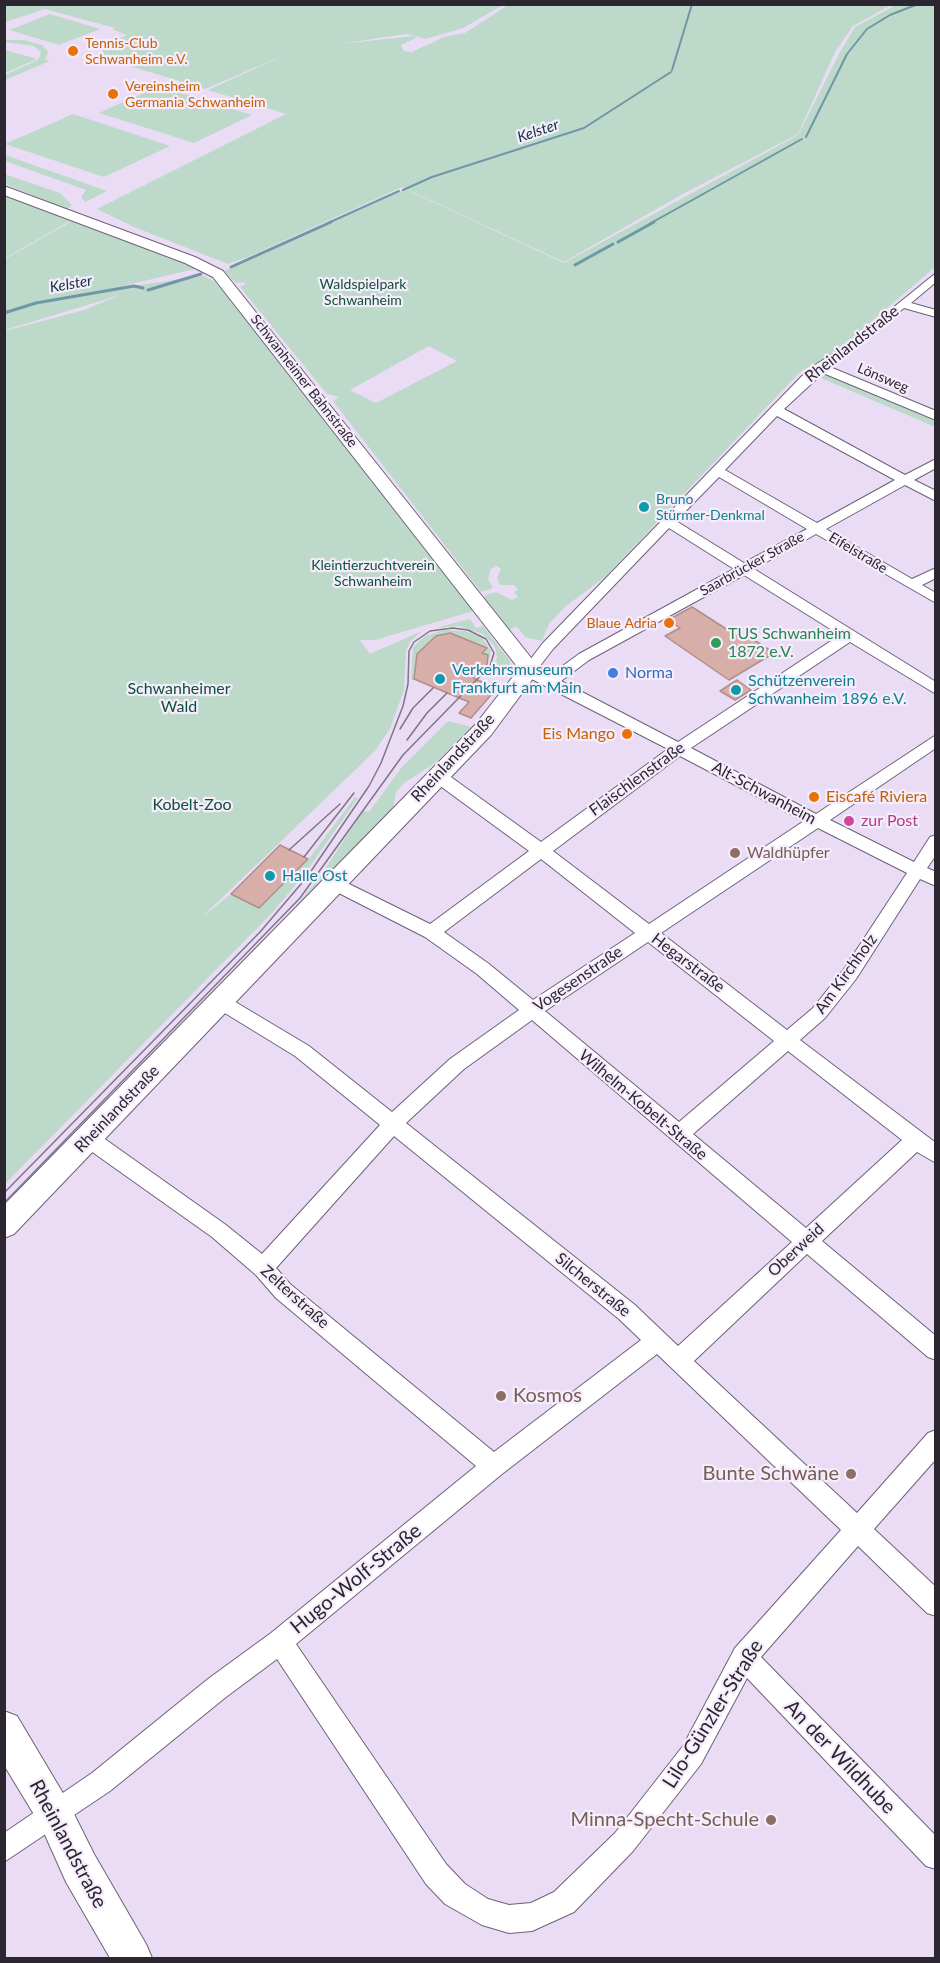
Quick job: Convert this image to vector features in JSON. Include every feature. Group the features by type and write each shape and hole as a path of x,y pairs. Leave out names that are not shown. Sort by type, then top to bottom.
{"street":[{"name":"Schwanheimer Bahnstraße","path":"4,190 190,260 218,274 533,666"},
{"name":"Rheinlandstraße","path":"4,1225 483,730 533,666 776,410 819,367 851,347 936,276"},
{"path":"903,304 936,314"},
{"name":"Lönsweg","path":"819,367 936,417"},
{"path":"776,410 936,496"},
{"name":"Saarbrücker Straße","path":"552,682 569,665 936,463"},
{"name":"Eifelstraße","path":"718,471 936,599"},
{"path":"669,522 936,689"},
{"path":"912,585 936,572"},
{"name":"Flaischlenstraße","path":"431,932 539,849 680,748 850,635"},
{"path":"533,666 569,665"},
{"name":"Alt-Schwanheim","path":"533,666 552,682 817,821 936,880"},
{"name":"Vogesenstraße","path":"263,1268 393,1124 457,1064 647,932 932,747"},
{"name":"Hegarstraße","path":"438,776 539,849 936,1155"},
{"name":"Am Kirchholz","path":"679,1134 819,1013 850,974 936,840"},
{"name":"Wilhelm-Kobelt-Straße","path":"335,884 431,932 483,969 936,1350"},
{"name":"Silcherstraße","path":"221,1002 302,1051 627,1312 936,1604"},
{"name":"Zelterstraße","path":"88,1138 219,1231 263,1268 283,1291 494,1466"},
{"name":"Oberweid","path":"678,1361 916,1140"},
{"name":"Hugo-Wolf-Straße","path":"4,1849 101,1782 217,1688 279,1642 494,1466 657,1341"},
{"name":"Lilo-Günzler-Straße","path":"279,1642 436,1874 454,1894 482,1911 509,1919 532,1917 564,1902 624,1842 692,1755 744,1658 936,1441"},
{"name":"An der Wildhube","path":"744,1658 936,1856"},
{"name":"Rheinlandstraße","path":"4,1729 54,1814 80,1868 132,1959"}],"green space":[{"path":"4,5 503,5 463,28 426,39 407,34 339,44 414,36 416,38 401,45 404,51 412,52 444,37 465,33 508,5 891,5 853,26 835,52 798,134 681,195 564,262 402,187 228,264 134,227 97,209 286,114 208,90 292,52 205,89 104,58 102,46 127,35 113,30 115,28 45,9 5,22"},
{"name":"Waldspielpark Schwanheim","path":"896,5 935,5 935,267 837,351 800,372 605,577 566,606 549,624 542,641 525,637 516,626 508,631 484,601 485,595 496,592 512,600 518,597 514,592 518,590 514,585 500,585 497,578 501,569 497,566 491,569 488,579 493,588 481,592 333,401 339,397 327,394 244,292 240,286 245,285 244,282 236,283 224,271 405,189 564,263 798,135 855,27","holes":["429,346 457,361 376,403 350,390"]},
{"path":"50,14 100,29 59,45 9,30"},
{"path":"5,40 23,40 42,45 48,52 45,60 50,61 5,80 5,75 38,60 41,52 34,46 5,42"},
{"path":"5,50 37,59 5,73"},
{"path":"159,86 252,115 194,143 99,113"},
{"path":"73,114 170,146 104,177 5,144"},
{"path":"4,155 107,191 85,202 81,197 86,190 5,161"},
{"path":"4,174 60,193 72,205 67,209 5,184"},
{"path":"4,195 72,220 5,258"},
{"name":"Schwanheimer Wald","path":"74,220 186,263 195,269 110,289 204,276 214,281 477,610 375,640 360,640 370,654 422,631 410,642 406,651 404,690 390,729 375,751 202,917 231,894 259,908 308,860 355,797 358,798 303,876 273,912 5,1184 5,331 84,310 118,296 114,293 117,296 5,330 5,259"},
{"path":"826,374 935,421 935,427 821,378"},
{"path":"470,619 476,628 483,626 510,661 510,668 493,666 497,658 495,647 483,634 459,626 435,628"},
{"path":"444,630 465,631 482,638 491,651 485,669 481,667 487,661 488,656 482,653 487,647 450,633 436,636 417,654 415,670 423,674 416,680 411,680 413,647 425,636"},
{"path":"448,721 471,727 435,763 404,783 396,792 393,809 295,906 318,880 363,811 369,812 402,767"}],"building":[{"name":"TUS Schwanheim 1872 e.V.","path":"692,607 742,639 748,636 774,653 729,680 665,636 680,628 668,620"},
{"path":"450,633 487,648 482,653 488,655 487,665 473,678 497,688 471,718 459,713 469,702 414,679 417,654 436,636"},
{"name":"Schützenverein Schwanheim 1896 e.V.","path":"737,680 751,690 735,700 720,691"},
{"name":"Halle Ost","path":"280,845 308,859 259,908 231,894"}],"waterway":[{"name":"Kelster","path":"672,70 692,4"},
{"path":"806,137 847,54 867,29 890,15 918,4"},
{"name":"Kelster","path":"403,190 432,177 584,128 671,72"},
{"path":"651,223 802,139"},
{"name":"Kelster","path":"328,223 399,191"},
{"name":"Kelster","path":"231,267 331,222"},
{"path":"618,242 654,222"},
{"path":"575,265 613,244"},
{"name":"Kelster","path":"148,290 201,274"},
{"name":"Kelster","path":"4,313 36,303 134,286 143,288"}],"tram line":[{"path":"4,1193 260,932 307,877 369,786 381,763 403,706 408,684 409,651 414,642 430,631 453,628 468,630 486,639 494,653 490,666 403,755 300,898 4,1203"},
{"path":"400,729 413,708 433,688"},
{"path":"407,740 427,713 447,693"},
{"path":"304,857 354,793"},
{"path":"289,850 340,804"}],"place":[{"name":"Tennis-Club Schwanheim e.V.","path":"73,51"},
{"name":"Vereinsheim Germania Schwanheim","path":"113,94"},
{"name":"Bruno Stürmer-Denkmal","path":"644,507"},
{"name":"Blaue Adria","path":"669,623"},
{"name":"TUS Schwanheim 1872 e.V.","path":"716,643"},
{"name":"Norma","path":"613,673"},
{"name":"Verkehrsmuseum Frankfurt am Main","path":"440,679"},
{"name":"Schützenverein Schwanheim 1896 e.V.","path":"736,690"},
{"name":"Eis Mango","path":"627,734"},
{"name":"Eiscafé Riviera","path":"814,797"},
{"name":"zur Post","path":"849,821"},
{"name":"Waldhüpfer","path":"735,853"},
{"name":"Halle Ost","path":"270,876"},
{"name":"Kosmos","path":"501,1396"},
{"name":"Bunte Schwäne","path":"851,1474"},
{"name":"Minna-Specht-Schule","path":"771,1820"}],"park label":[{"name":"Kleintierzuchtverein Schwanheim","path":"373,574"},
{"name":"Kobelt-Zoo","path":"192,805"}]}
